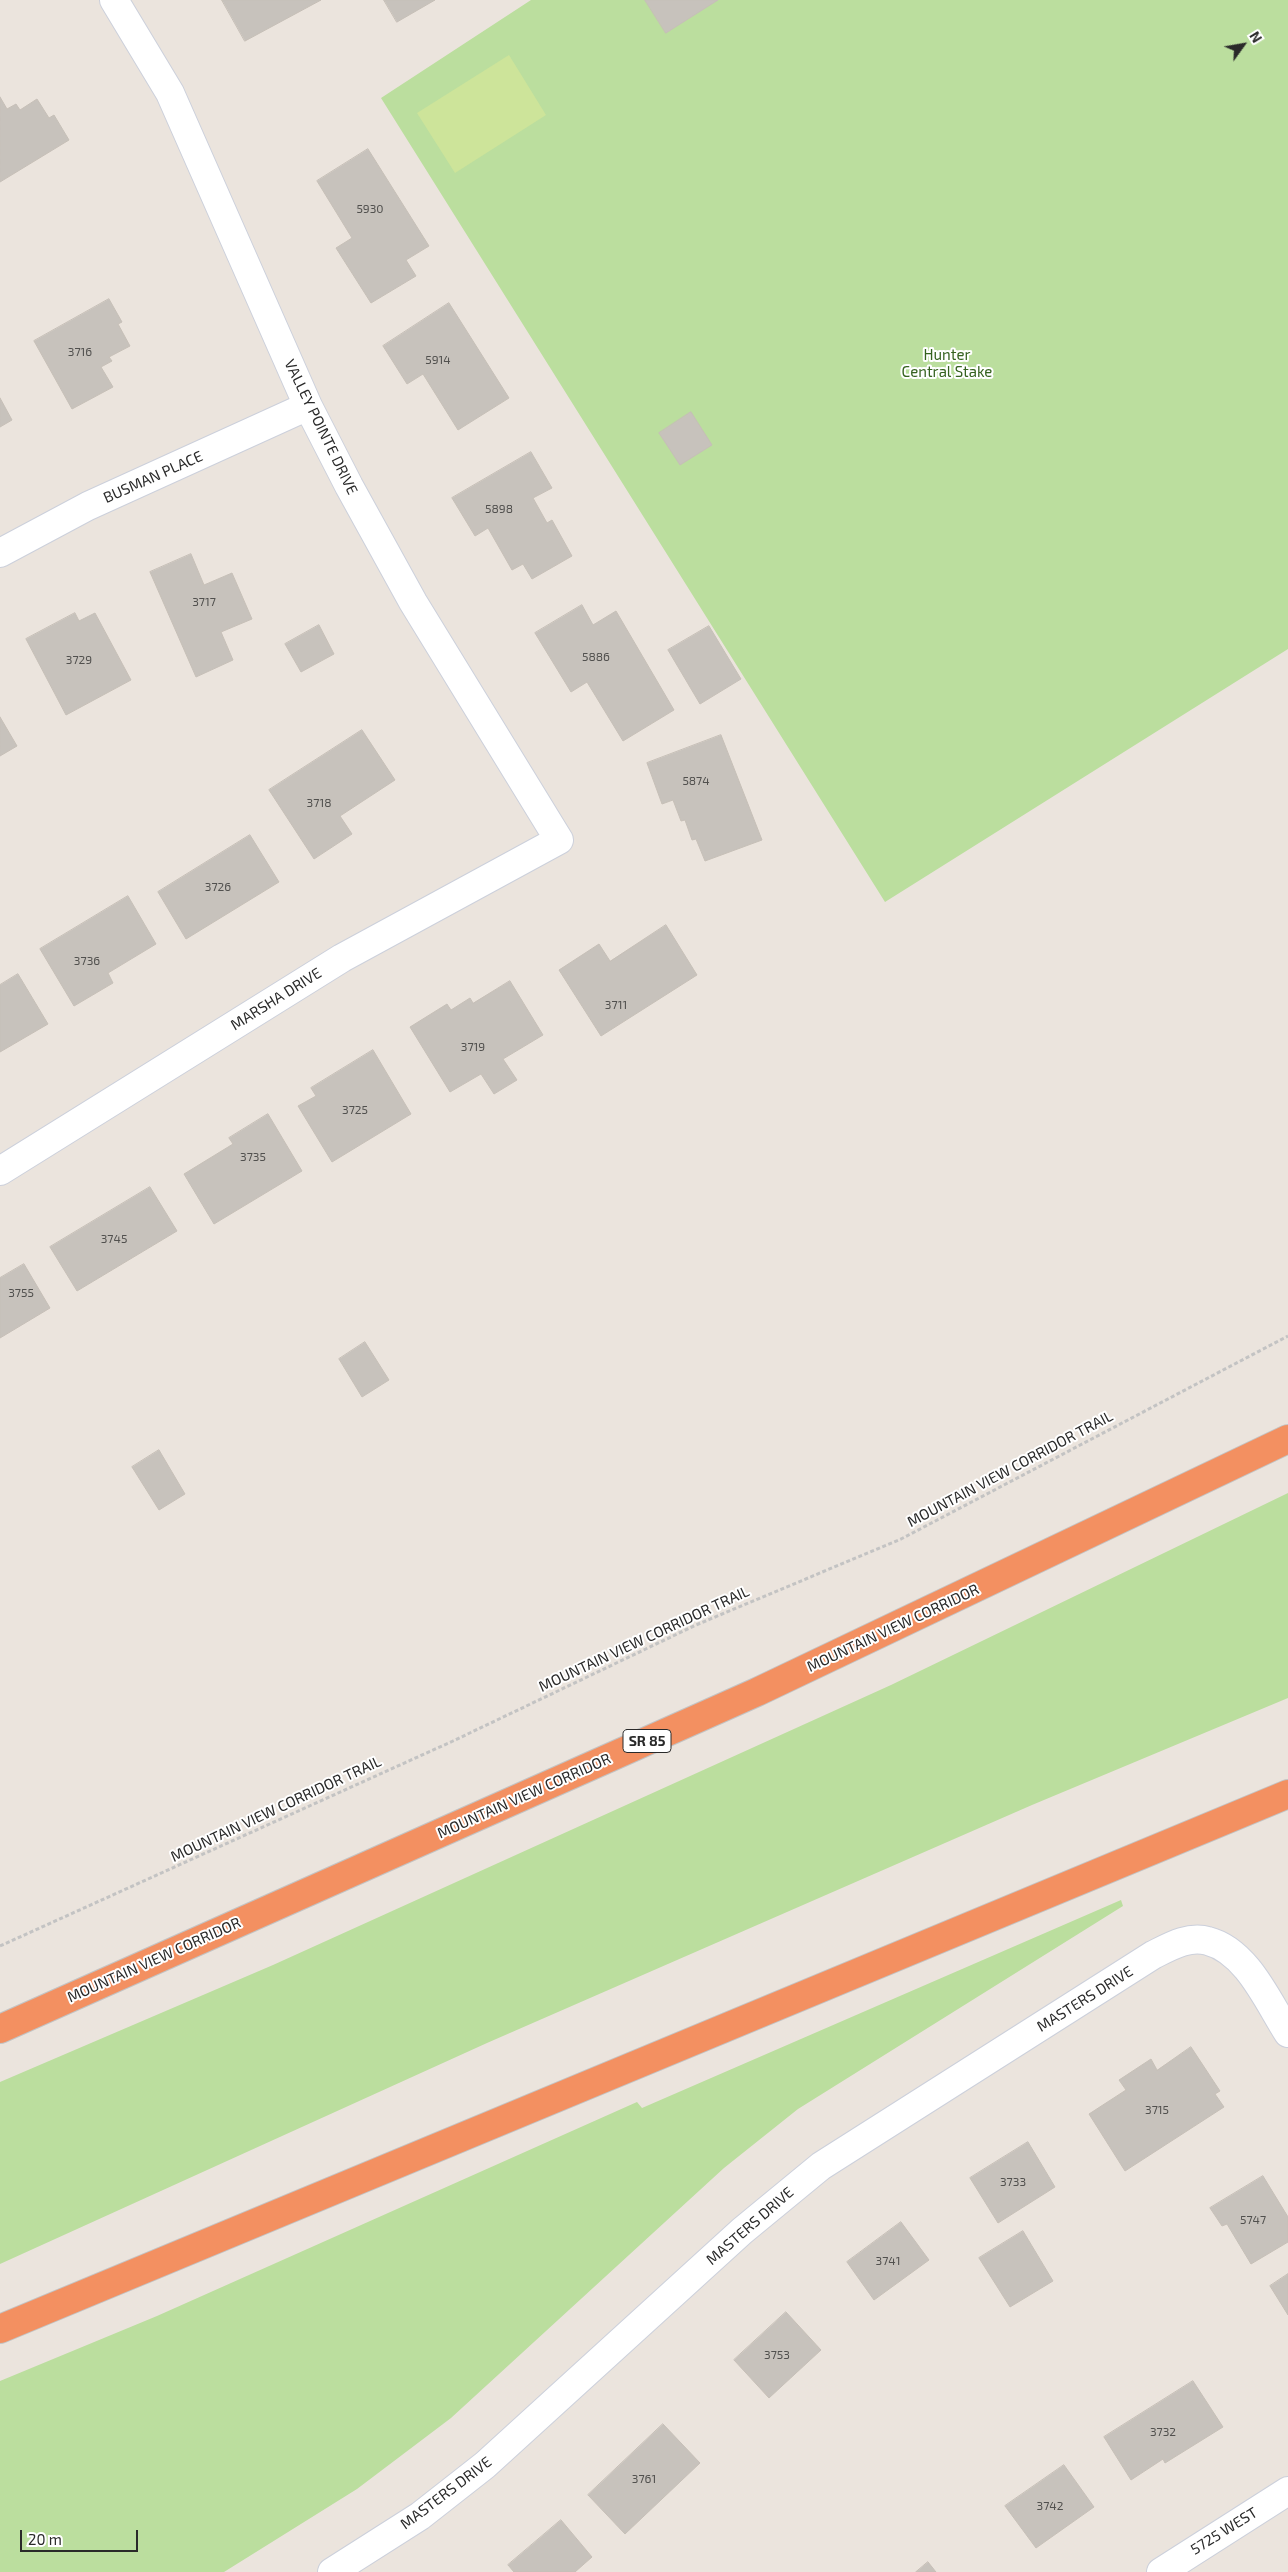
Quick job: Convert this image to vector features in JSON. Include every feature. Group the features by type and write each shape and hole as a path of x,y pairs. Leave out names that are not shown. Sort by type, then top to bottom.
{"highway":[{"name":"MOUNTAIN VIEW CORRIDOR","path":"0,2028 758,1692 1288,1439"},
{"path":"0,2329 1288,1794"}],"street":[{"name":"VALLEY POINTE DRIVE","path":"114,0 170,92 308,406 413,602 558,840"},
{"name":"BUSMAN PLACE","path":"0,553 88,506 308,406"},
{"name":"MARSHA DRIVE","path":"0,1171 342,958 558,840"},
{"name":"MASTERS DRIVE","path":"332,2572 420,2516 485,2465 742,2232 821,2166 1153,1955 1174,1944 1193,1940 1208,1940 1225,1948 1240,1960 1253,1977 1288,2033"},
{"name":"5725 WEST","path":"1160,2572 1288,2491"}],"path":[{"name":"MOUNTAIN VIEW CORRIDOR TRAIL","path":"0,1946 426,1753 696,1625 901,1539 1288,1336"}],"green space":[{"name":"Hunter Central Stake","path":"531,0 1288,0 1288,649 885,902 381,98"},
{"path":"509,55 546,115 455,173 417,113"},
{"path":"1288,1493 1288,1698 1032,1805 487,2043 0,2264 0,2082 273,1965 891,1685"},
{"path":"1121,1900 1123,1906 798,2109 724,2168 451,2418 357,2489 224,2572 0,2572 0,2381 157,2316 637,2102 642,2108"}],"building":[{"path":"222,0 321,0 245,41"},
{"path":"384,0 435,0 397,22"},
{"path":"645,0 718,0 666,33"},
{"path":"0,97 7,109 16,104 20,110 37,99 49,118 54,115 69,140 0,182"},
{"path":"368,149 429,246 406,260 416,276 371,303 336,248 352,238 317,181"},
{"path":"109,299 122,322 118,324 130,346 109,357 112,361 101,367 113,387 72,409 34,341"},
{"path":"449,303 509,398 458,430 423,374 407,384 383,346"},
{"path":"0,398 12,420 0,427"},
{"path":"691,412 712,445 680,465 659,433"},
{"path":"531,452 552,488 533,498 547,523 552,520 572,556 532,579 523,564 512,570 488,528 475,536 452,498"},
{"path":"191,554 204,585 232,573 252,619 221,632 233,660 196,677 150,572"},
{"path":"582,605 593,625 616,611 674,710 623,741 587,682 571,692 535,633"},
{"path":"75,613 79,621 95,613 131,680 66,715 26,639"},
{"path":"319,625 334,654 301,672 285,644"},
{"path":"709,626 741,679 700,704 668,650"},
{"path":"0,717 17,746 0,756"},
{"path":"362,730 395,780 340,816 352,834 314,859 269,790"},
{"path":"721,735 762,840 705,861 696,839 692,840 685,820 681,821 673,800 662,804 647,763"},
{"path":"250,835 279,882 186,939 158,892"},
{"path":"128,896 156,944 108,973 113,983 74,1006 40,949"},
{"path":"666,925 697,975 601,1036 559,970 599,944 610,961"},
{"path":"18,974 48,1024 0,1052 0,985"},
{"path":"510,981 543,1035 503,1059 517,1080 494,1094 481,1074 450,1092 410,1027 447,1004 451,1010 470,998 473,1003"},
{"path":"373,1050 411,1114 332,1162 298,1106 316,1096 311,1088"},
{"path":"268,1114 302,1171 214,1224 184,1174 233,1144 229,1138"},
{"path":"150,1187 177,1231 77,1291 50,1247"},
{"path":"24,1264 50,1308 0,1338 0,1278"},
{"path":"365,1342 389,1380 362,1397 339,1359"},
{"path":"159,1450 185,1494 159,1510 132,1467"},
{"path":"1191,2047 1220,2091 1215,2094 1224,2107 1125,2171 1089,2114 1126,2090 1119,2080 1151,2059 1157,2070"},
{"path":"1028,2142 1055,2187 998,2223 970,2178"},
{"path":"1263,2176 1288,2217 1288,2242 1251,2264 1227,2224 1222,2226 1210,2208"},
{"path":"901,2222 929,2260 874,2300 847,2262"},
{"path":"1023,2231 1053,2281 1010,2307 979,2258"},
{"path":"1288,2274 1288,2315 1270,2286"},
{"path":"786,2312 821,2350 769,2398 734,2360"},
{"path":"1193,2381 1223,2427 1165,2463 1163,2459 1131,2480 1104,2437"},
{"path":"663,2424 700,2463 625,2534 588,2495"},
{"path":"1064,2465 1094,2507 1036,2548 1005,2506"},
{"path":"561,2520 592,2557 575,2572 514,2572 508,2565"},
{"path":"928,2562 936,2572 916,2572"}]}
